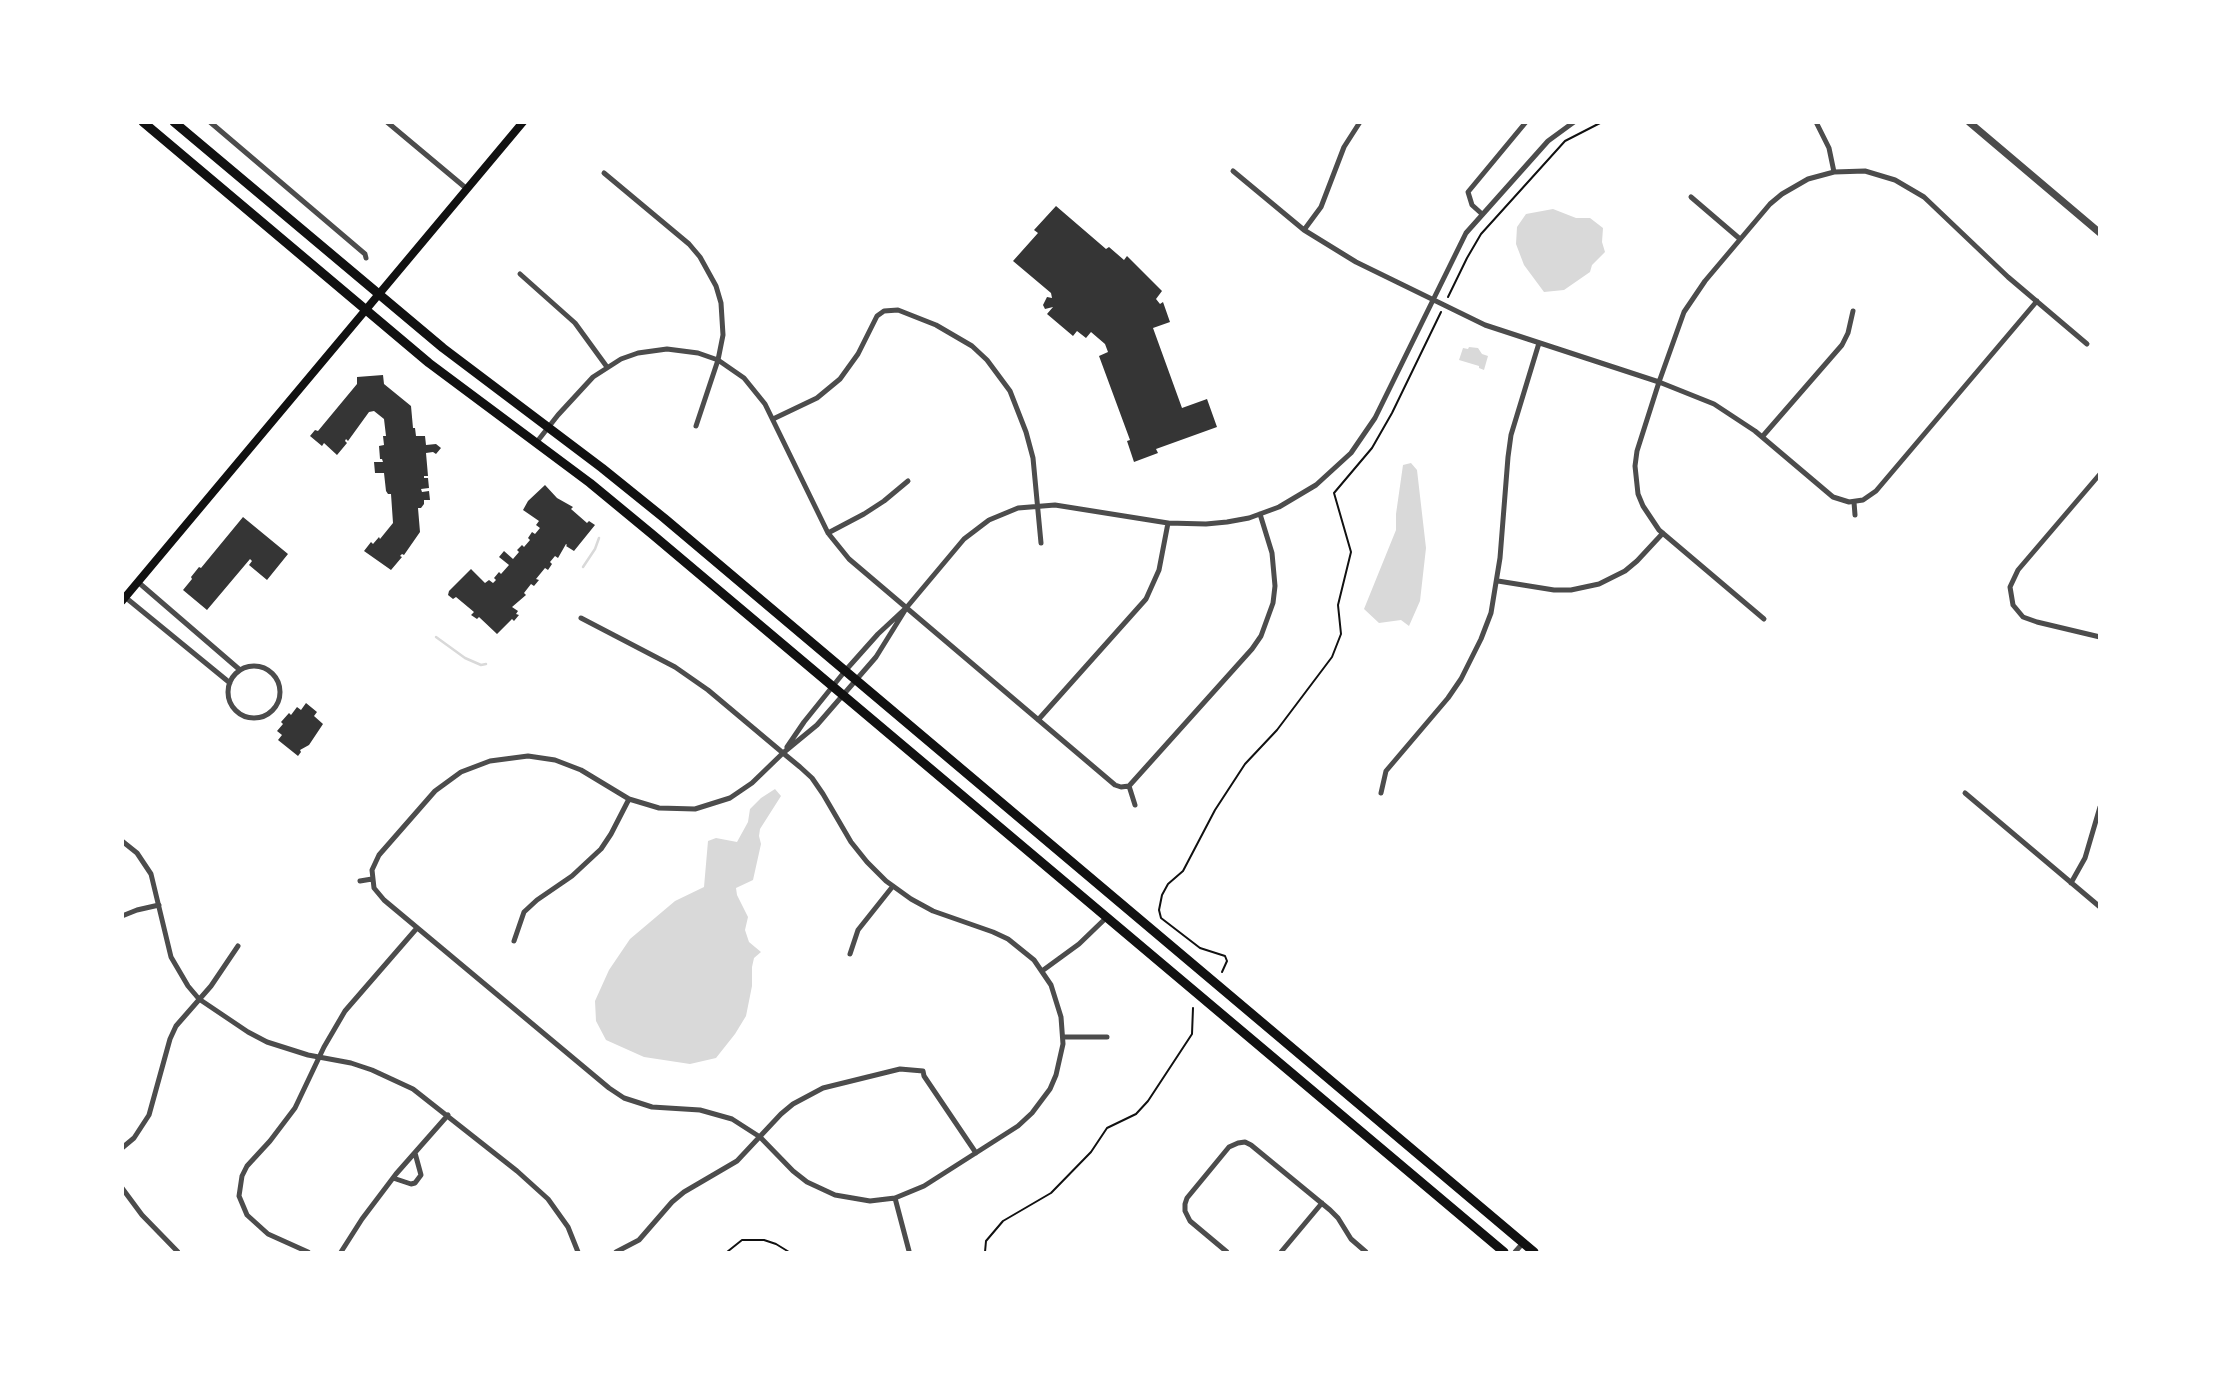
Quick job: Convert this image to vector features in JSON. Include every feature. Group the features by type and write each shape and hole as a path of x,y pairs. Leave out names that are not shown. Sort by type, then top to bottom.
{"main road":[{"path":"143,122 452,381 590,483 1504,1252"},
{"path":"174,122 469,368 664,518 1532,1252"},
{"path":"124,599 523,122"}],"street":[{"path":"210,122 365,254 366,258"},
{"path":"387,122 467,189"},
{"path":"1304,230 1321,207 1344,147 1360,122"},
{"path":"1482,214 1470,201 1468,191 1526,122"},
{"path":"783,753 832,686 878,634 907,607 964,539 1003,513 1039,505 1055,505 1168,523 1206,524 1260,514 1298,497 1316,485 1350,453 1375,418 1462,240 1548,141 1574,122"},
{"path":"1816,122 1829,148 1834,172"},
{"path":"1963,122 2099,233"},
{"path":"1969,122 1976,130"},
{"path":"1764,619 1650,519 1638,494 1635,466 1659,382 1684,312 1705,281 1782,194 1808,179 1850,170 1881,174 1909,187 1924,197 2087,344"},
{"path":"1233,171 1304,230 1356,262 1444,306 1485,325 1659,382 1714,404 1762,437 1833,497 1841,500 1863,500 1876,491 2037,301"},
{"path":"604,173 689,244 709,270 719,295 723,335 718,360 696,426"},
{"path":"1691,197 1740,239"},
{"path":"520,274 575,323 607,367"},
{"path":"773,419 828,390 850,367 877,316 884,311 898,310 911,314 955,334 987,360 1001,376 1018,408 1035,469 1041,543"},
{"path":"1762,437 1842,345 1853,311"},
{"path":"1381,793 1386,771 1448,698 1472,660 1491,613 1498,581 1511,435 1539,344"},
{"path":"536,443 593,377 607,367 638,353 667,349 698,353 718,360 738,373 756,391 773,419 828,533 849,559 1115,785 1129,786 1133,783 1252,649 1265,628 1273,603 1275,570 1260,514"},
{"path":"2099,474 2018,570 2010,587 2013,605 2023,617 2099,637"},
{"path":"828,533 864,514 908,481"},
{"path":"1854,502 1856,516"},
{"path":"1038,720 1146,599 1159,570 1168,523"},
{"path":"1498,581 1554,590 1599,584 1625,571 1663,533"},
{"path":"138,582 240,670"},
{"path":"124,599 230,683"},
{"path":"581,618 694,679 783,753 817,784 851,842 867,862 893,886 933,911 993,932 1021,948 1042,971 1057,1000 1063,1037 1056,1075 1042,1101 1018,1126 924,1186 895,1198 870,1201 835,1195 820,1189 793,1171 760,1137 732,1119 700,1110 652,1107 624,1098 379,896 372,879 379,855 428,797 461,772 490,761 528,756 555,760 581,770 629,799 651,807 682,810 710,806 738,793 783,753 817,726 876,657 907,607"},
{"path":"248,666 265,668 277,680 279,696 271,711 256,718 249,717 237,711 229,698 230,683 240,670 248,666"},
{"path":"1129,786 1135,806"},
{"path":"1965,793 2099,907"},
{"path":"514,941 524,912 586,864 601,849 629,799"},
{"path":"2071,883 2085,858 2099,807"},
{"path":"122,841 145,862 155,886 171,957 199,999 236,1025 267,1042 351,1063 393,1078 413,1089 517,1171 548,1199 568,1227 578,1252"},
{"path":"360,881 372,879"},
{"path":"850,954 858,930 893,886"},
{"path":"122,916 159,905"},
{"path":"1042,971 1079,944 1107,917"},
{"path":"308,1252 268,1234 254,1224 242,1206 239,1186 247,1166 271,1141 295,1108 345,1011 416,928"},
{"path":"122,1148 134,1138 149,1115 170,1039 184,1016 211,986 238,946"},
{"path":"1063,1037 1107,1037"},
{"path":"616,1252 639,1240 684,1192 737,1161 781,1114 808,1094 836,1085 900,1069 923,1071 976,1153"},
{"path":"341,1252 393,1178 448,1115"},
{"path":"1227,1252 1186,1216 1185,1204 1233,1141 1251,1144 1322,1203 1338,1218 1350,1240 1366,1252"},
{"path":"393,1178 411,1184 418,1179 421,1169 415,1153"},
{"path":"122,1188 142,1215 178,1252"},
{"path":"895,1198 909,1251"},
{"path":"1281,1252 1322,1203"},
{"path":"1178,1219 1186,1216"},
{"path":"1516,1252 1523,1244"}],"path":[{"path":"1222,972 1227,961 1225,956 1200,948 1161,918 1159,910 1162,895 1168,884 1183,871 1215,810 1245,764 1278,730 1332,657 1341,634 1338,604 1352,552 1334,493 1372,448 1392,413 1466,258 1481,234 1564,141 1602,122"},
{"path":"985,1252 986,1241 1003,1221 1051,1193 1091,1152 1107,1128 1136,1114 1148,1101 1192,1034 1193,1007"},
{"path":"727,1252 742,1240 776,1244 789,1252"}],"shaded area":[{"path":"1553,209 1576,218 1590,218 1603,228 1602,242 1605,252 1592,265 1590,272 1564,290 1544,292 1524,265 1516,244 1517,227 1526,214"},
{"path":"1463,348 1478,348 1482,354 1488,356 1484,370 1459,360"},
{"path":"1411,463 1417,470 1426,548 1420,601 1409,626 1401,620 1379,623 1364,609 1396,530 1403,465"},
{"path":"775,789 781,796 760,829 761,844 753,880 736,888 748,917 745,930 749,942 761,952 754,958 746,1016 735,1034 716,1058 690,1064 644,1057 606,1040 596,1021 595,1001 609,970 630,939 675,901 704,887 708,841 716,838 737,842 748,822 750,809"}],"building":[{"path":"1056,206 1106,249 1109,247 1124,260 1127,256 1162,291 1156,299 1160,304 1163,302 1170,322 1153,328 1182,408 1207,399 1217,427 1156,449 1158,453 1134,462 1127,441 1130,440 1099,356 1108,352 1105,344 1091,332 1086,338 1077,331 1073,336 1047,314 1053,307 1045,309 1043,305 1047,297 1052,298 1051,293 1013,261 1038,233 1034,230"},
{"path":"383,375 384,384 411,406 416,436 425,436 426,445 436,444 441,448 436,454 426,453 428,476 424,478 428,478 429,488 421,489 422,492 429,491 430,500 424,500 421,508 418,508 420,532 391,570 364,551 371,542 373,544 379,537 380,539 393,523 391,494 386,491 384,473 375,473 374,462 383,462 380,459 379,446 384,445 383,436 386,436 384,419 374,411 369,412 348,441 346,439 347,443 337,455 324,443 322,446 310,436 315,430 318,431 357,384 357,377"},
{"path":"545,485 557,498 573,507 571,509 587,523 589,521 595,525 574,551 566,544 558,558 555,556 548,570 545,568 534,586 531,584 524,593 526,595 512,607 519,615 497,634 479,617 477,619 471,615 474,612 456,597 453,599 448,595 449,591 471,569 485,583 489,580 493,583 496,580 494,578 499,572 501,574 509,565 499,557 504,551 513,559 519,552 517,550 530,540 528,538 532,532 535,534 540,528 536,525 539,521 523,510 528,501"},
{"path":"243,517 288,554 267,580 249,565 252,561 250,559 207,610 183,590 199,567 201,568"},
{"path":"306,703 317,712 314,716 323,724 309,745 300,750 298,756 278,740 282,735 277,731 289,713 291,715 297,707 301,710"}],"waterway":[{"path":"583,567 599,538"},
{"path":"436,637 465,658 481,665 486,664"}]}
